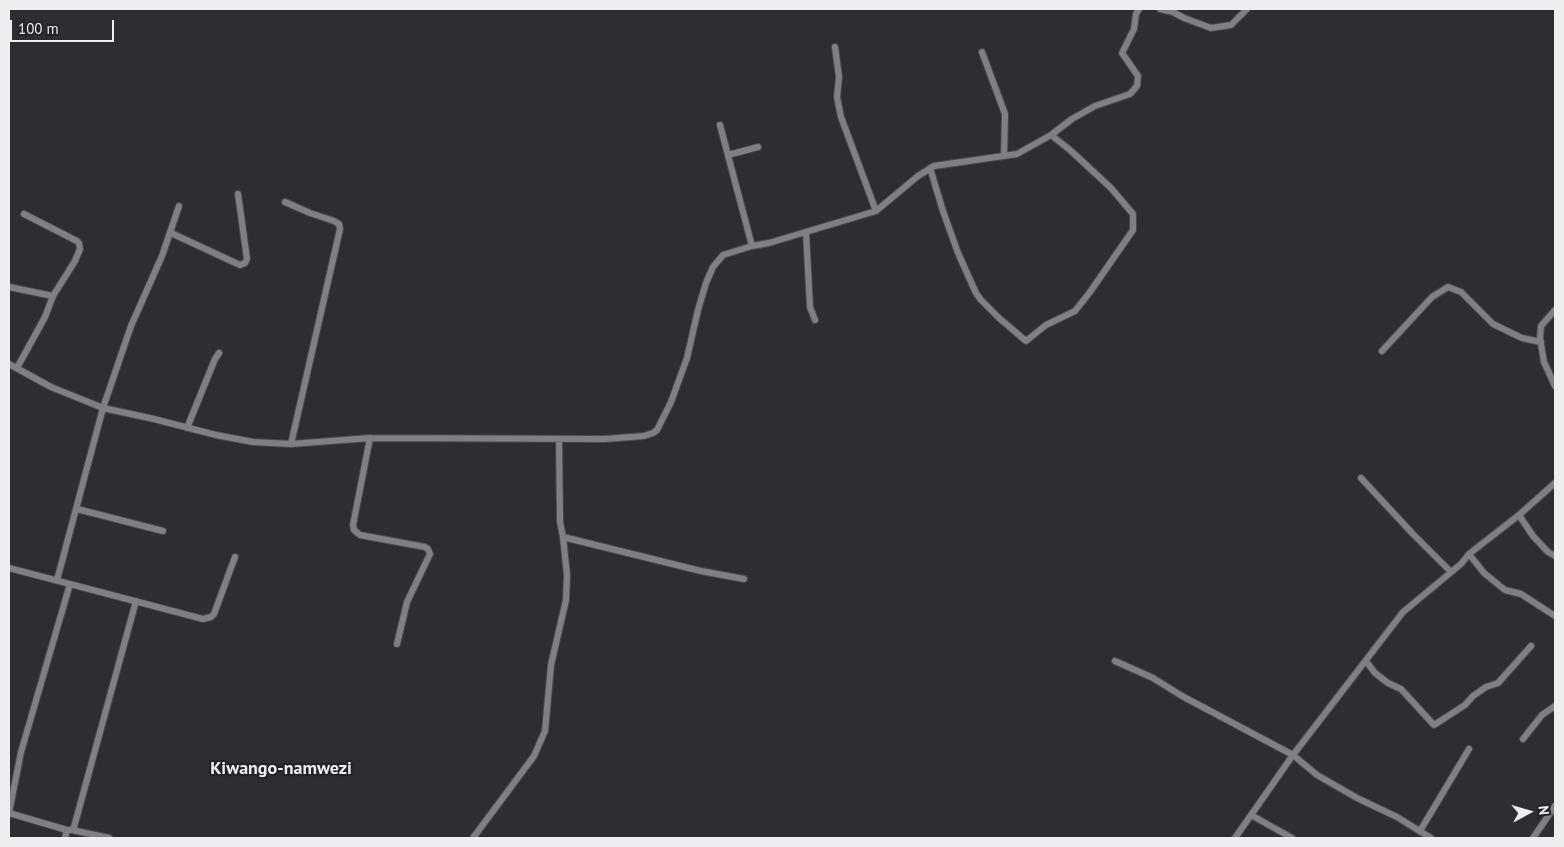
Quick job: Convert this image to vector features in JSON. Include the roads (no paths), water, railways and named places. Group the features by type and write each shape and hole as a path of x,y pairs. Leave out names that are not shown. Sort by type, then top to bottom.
{"street":[{"path":"9,364 50,387 103,408 237,440 254,442 291,444 370,438 605,439 644,436 657,430 671,402 687,358 706,283 713,267 723,255 876,211 918,176 934,166 1018,154 1095,106 1130,94 1135,89 1138,76 1122,53 1134,29 1139,9"},
{"path":"1160,9 1173,12 1211,28 1231,25 1247,9"},
{"path":"835,47 839,77 837,97 841,117 876,211"},
{"path":"982,52 1005,114 1004,156"},
{"path":"720,125 752,246"},
{"path":"930,168 958,253 976,293 998,318 1026,341 1046,325 1075,311 1133,230 1133,214 1111,188 1051,135"},
{"path":"728,155 758,147"},
{"path":"171,233 240,265 245,263 247,259 238,194"},
{"path":"285,202 334,221 340,229 291,444"},
{"path":"57,580 103,408 131,326 162,256 179,206"},
{"path":"17,368 45,317 53,296 75,261 79,251 79,244 24,214"},
{"path":"806,232 810,307 815,320"},
{"path":"9,287 53,296"},
{"path":"1382,351 1432,297 1448,287 1461,292 1493,324 1522,338 1540,342"},
{"path":"1555,310 1541,326 1540,342 1544,362 1555,386"},
{"path":"187,428 215,359 220,353"},
{"path":"370,438 354,530 360,535 427,548 430,554 408,602 397,644"},
{"path":"474,838 534,756 545,731 551,665 566,600 567,575 560,522 559,439"},
{"path":"1361,478 1451,572"},
{"path":"1235,838 1293,755 1403,612 1451,572 1469,554 1555,483"},
{"path":"77,509 163,532"},
{"path":"1518,515 1533,536 1548,552 1555,556"},
{"path":"563,537 701,571 744,579"},
{"path":"1469,554 1484,573 1505,590 1521,594 1555,616"},
{"path":"9,568 208,619 214,614 235,557"},
{"path":"70,584 22,752 9,813 69,830 108,838"},
{"path":"65,838 98,745 136,602"},
{"path":"1366,661 1375,673 1388,683 1401,689 1434,725 1465,705 1472,696 1486,687 1498,683 1531,646"},
{"path":"1115,661 1153,678 1182,696 1293,755 1318,775 1357,798 1397,816 1431,838"},
{"path":"1523,739 1542,715 1555,706"},
{"path":"1420,831 1469,749"},
{"path":"1533,838 1555,806"},
{"path":"1252,815 1292,838"}],"district":[{"name":"Kiwango-namwezi","path":"281,769"}]}
